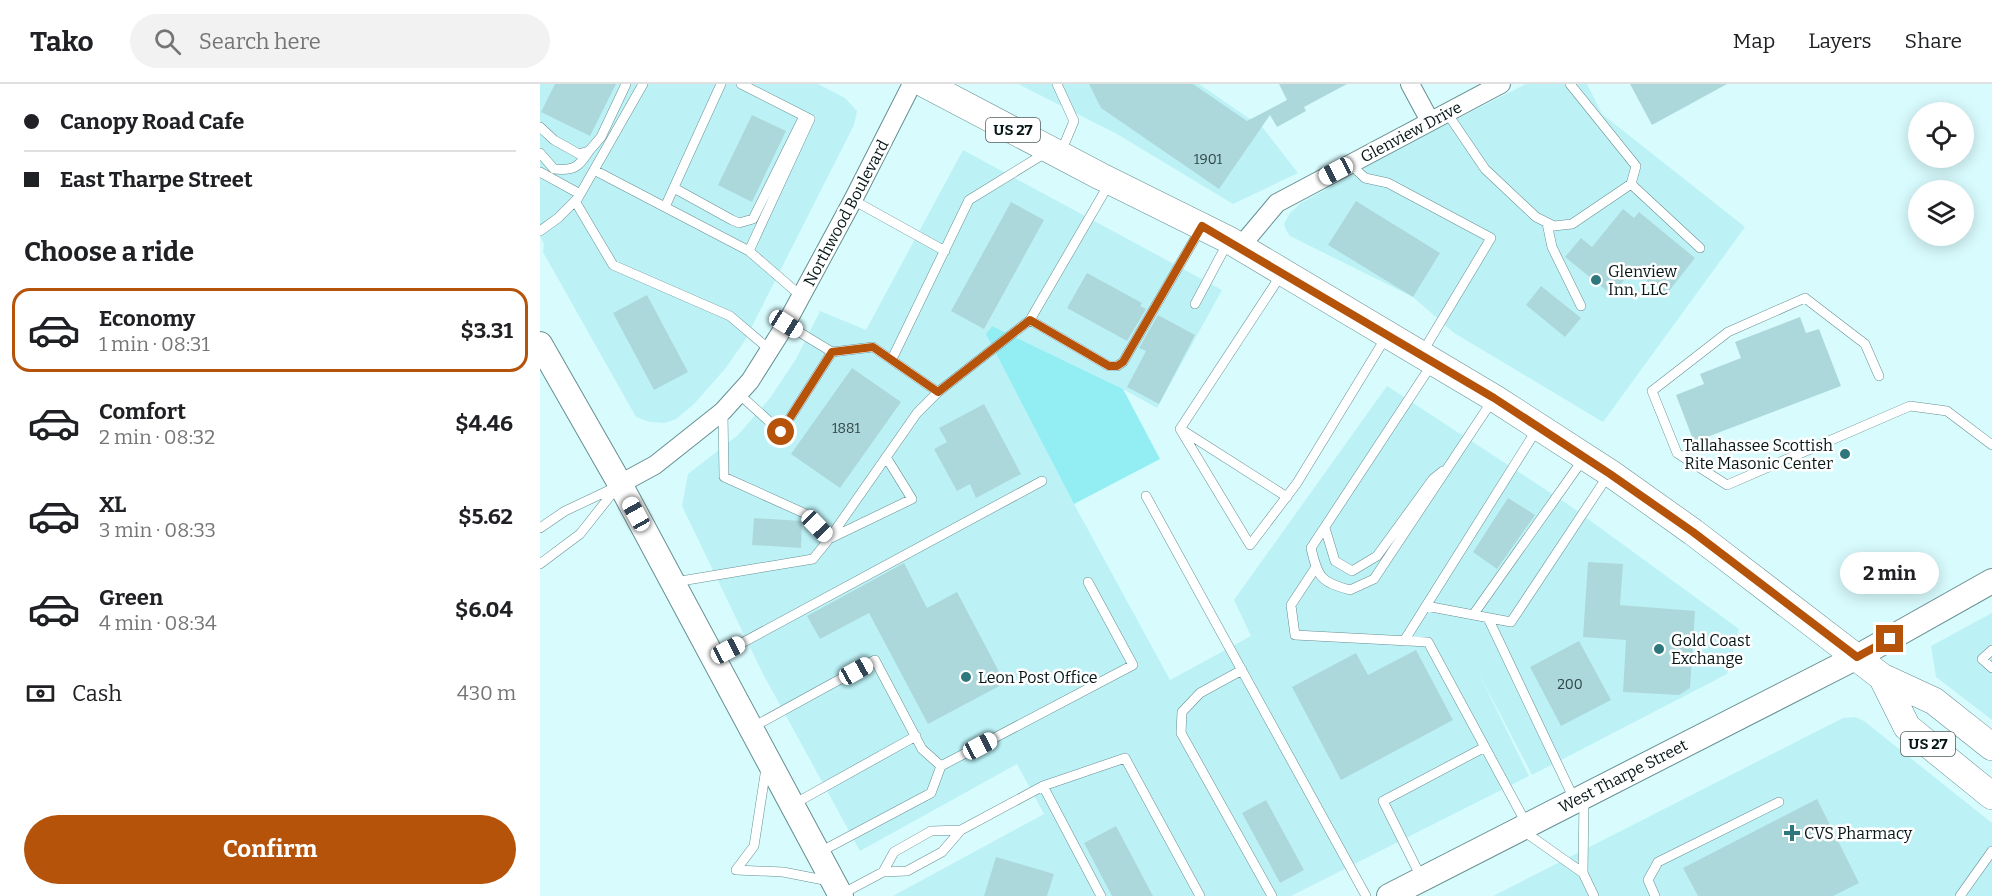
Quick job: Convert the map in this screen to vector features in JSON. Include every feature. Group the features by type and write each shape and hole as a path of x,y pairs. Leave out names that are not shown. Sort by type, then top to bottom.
{"main road":[{"name":"US 27","path":"925,84 1235,244 1494,398 1585,457 1693,532 1882,677 1934,701 1992,747"},
{"path":"540,344 620,484 838,891"},
{"name":"West Tharpe Street","path":"1389,896 1857,657 1992,581"},
{"name":"US 27","path":"1882,677 1907,727 1992,796"}],"street":[{"name":"Northwood Boulevard","path":"620,484 656,465 740,395 786,324 854,200 912,84"},
{"path":"1410,84 1438,117"},
{"name":"Glenview Drive","path":"1235,244 1277,203 1501,84"}],"lane":[{"path":"540,153 554,169 566,170 580,165 601,137 626,84"},
{"path":"540,231 558,218 578,198 643,84"},
{"path":"665,207 721,84"},
{"path":"741,84 810,119 749,251"},
{"path":"892,358 969,200 1055,152 1074,121 1057,84"},
{"path":"1438,117 1485,169 1536,218 1554,226 1572,224 1631,184 1636,166 1570,84"},
{"path":"674,188 732,220 746,222 753,219 759,211 804,116"},
{"path":"540,127 554,140 579,154 589,151"},
{"path":"1350,164 1365,178 1388,183 1491,238 1427,359 1311,548 1316,567 1327,584 1350,590 1374,579 1494,398"},
{"path":"594,170 749,251 801,296"},
{"path":"540,172 578,198 613,265 730,316 771,350"},
{"path":"673,583 813,559 917,413 938,392 1030,320 1111,180"},
{"path":"1631,184 1700,248"},
{"path":"854,200 945,251"},
{"path":"1547,222 1552,248 1581,306"},
{"path":"1030,320 1109,366 1117,366 1123,362 1202,226"},
{"path":"1195,304 1235,244"},
{"path":"1180,429 1282,272"},
{"path":"1879,376 1865,344 1805,298 1728,332 1652,391 1677,453 1727,485 1911,406 1947,411 1992,445"},
{"path":"786,324 832,352 873,347 938,392"},
{"path":"1180,429 1250,545 1287,497 1388,335"},
{"path":"740,395 781,432 832,352"},
{"path":"723,411 724,477 806,514 829,538"},
{"path":"1404,640 1538,427"},
{"path":"1180,429 1287,497"},
{"path":"829,538 912,498 886,456"},
{"path":"1473,615 1585,457"},
{"path":"1325,528 1335,561 1352,571 1377,556 1433,479 1450,466"},
{"path":"1426,606 1510,622 1610,474"},
{"path":"713,658 1042,481"},
{"path":"540,528 565,511 620,484"},
{"path":"540,564 580,534 620,484"},
{"path":"1146,496 1366,896"},
{"path":"1316,567 1291,605 1295,635 1428,642 1485,747 1524,827 1583,873"},
{"path":"818,853 931,793 941,766 1133,665 1088,582"},
{"path":"1488,618 1580,799 1583,873 1594,896"},
{"path":"1992,650 1982,659 1992,668"},
{"path":"751,728 875,660 922,749 941,766"},
{"path":"1242,670 1200,693 1182,712 1180,733 1272,896"},
{"path":"792,805 916,736"},
{"path":"1422,879 1383,801 1485,747"},
{"path":"768,759 754,846 736,870 783,872 838,891 883,872 907,871 942,852 961,830 1043,786 1125,758 1200,896"},
{"path":"1043,786 1101,896"},
{"path":"1655,896 1648,880 1658,862 1779,802"},
{"path":"883,872 894,852 931,831 961,830"},
{"path":"1960,896 1992,851"}],"shaded area":[{"path":"540,84 818,84 845,98 857,111 854,125 744,342 725,369 693,405 676,419 665,423 650,422 636,417 543,252 544,244 540,236"},
{"path":"1018,84 1199,84 1263,128 1298,173 1233,204 1117,134"},
{"name":"Glenview Inn, LLC","path":"1526,84 1587,84 1602,114 1745,227 1603,422 1454,333 1413,297 1290,236 1284,224 1290,213 1301,203 1407,144"},
{"path":"963,150 1222,290 1157,408 1123,389 992,326 987,334 1074,504 1170,680 1251,636 1234,600 1387,386 1566,503 1739,629 1727,674 1532,775 1478,672 1529,776 1291,896 893,896 1044,814 1017,764 860,851 763,674 682,506 688,474 738,435 770,398 796,359 820,311 866,330"},
{"path":"992,326 1123,389 1160,459 1074,504 986,334"},
{"path":"1992,613 1992,720 1936,677 1931,646"},
{"path":"1855,717 1864,721 1992,823 1992,896 1493,896 1843,718"}],"building":[{"path":"555,84 616,84 590,136 541,112"},
{"path":"1089,84 1193,84 1247,121 1287,100 1279,84 1347,84 1304,107 1306,111 1277,127 1270,115 1219,189 1101,108"},
{"path":"1630,84 1727,84 1652,125"},
{"path":"752,115 786,131 752,202 718,185"},
{"path":"1356,201 1440,253 1413,297 1328,245"},
{"path":"1011,202 1044,220 984,329 951,311"},
{"path":"1623,209 1634,218 1639,212 1695,258 1665,296 1633,269 1612,295 1565,257 1581,238 1592,247"},
{"path":"1087,273 1142,303 1140,306 1146,309 1127,341 1067,308"},
{"path":"1541,286 1581,318 1565,337 1526,305"},
{"path":"647,295 688,372 654,390 613,313"},
{"path":"1158,315 1195,335 1159,404 1127,387 1146,351 1139,348"},
{"path":"1800,317 1806,333 1819,329 1841,386 1694,442 1676,395 1704,384 1700,374 1741,358 1735,342"},
{"path":"852,368 901,402 840,488 791,454"},
{"path":"984,404 1021,474 976,498 970,484 957,491 934,449 947,442 939,428"},
{"path":"1508,498 1535,515 1497,569 1473,552"},
{"path":"754,518 802,521 801,548 752,545"},
{"name":"Gold Coast Exchange","path":"1588,562 1623,564 1620,605 1695,611 1690,688 1679,695 1623,692 1626,640 1583,637"},
{"path":"904,563 927,608 957,592 1005,683 928,724 869,613 820,639 807,616"},
{"path":"1579,641 1611,700 1561,726 1530,667"},
{"path":"1416,650 1453,720 1341,780 1292,687 1356,653 1368,675"},
{"name":"CVS Pharmacy","path":"1817,799 1859,883 1833,896 1698,896 1683,868"},
{"path":"1266,800 1304,870 1280,883 1242,813"},
{"path":"1116,826 1153,896 1112,896 1084,843"},
{"path":"996,857 1054,874 1047,896 984,896"}],"place":[{"name":"Glenview Inn, LLC","path":"1596,280"},
{"name":"Tallahassee Scottish Rite Masonic Center","path":"1845,454"},
{"name":"Gold Coast Exchange","path":"1659,649"},
{"name":"Leon Post Office","path":"966,677"},
{"name":"CVS Pharmacy","path":"1792,833"}],"route":[{"path":"781,432 832,352 873,347 938,392 1030,320 1109,366 1117,366 1123,362 1202,226 1494,398 1610,474 1693,532 1857,657 1890,639"}]}
